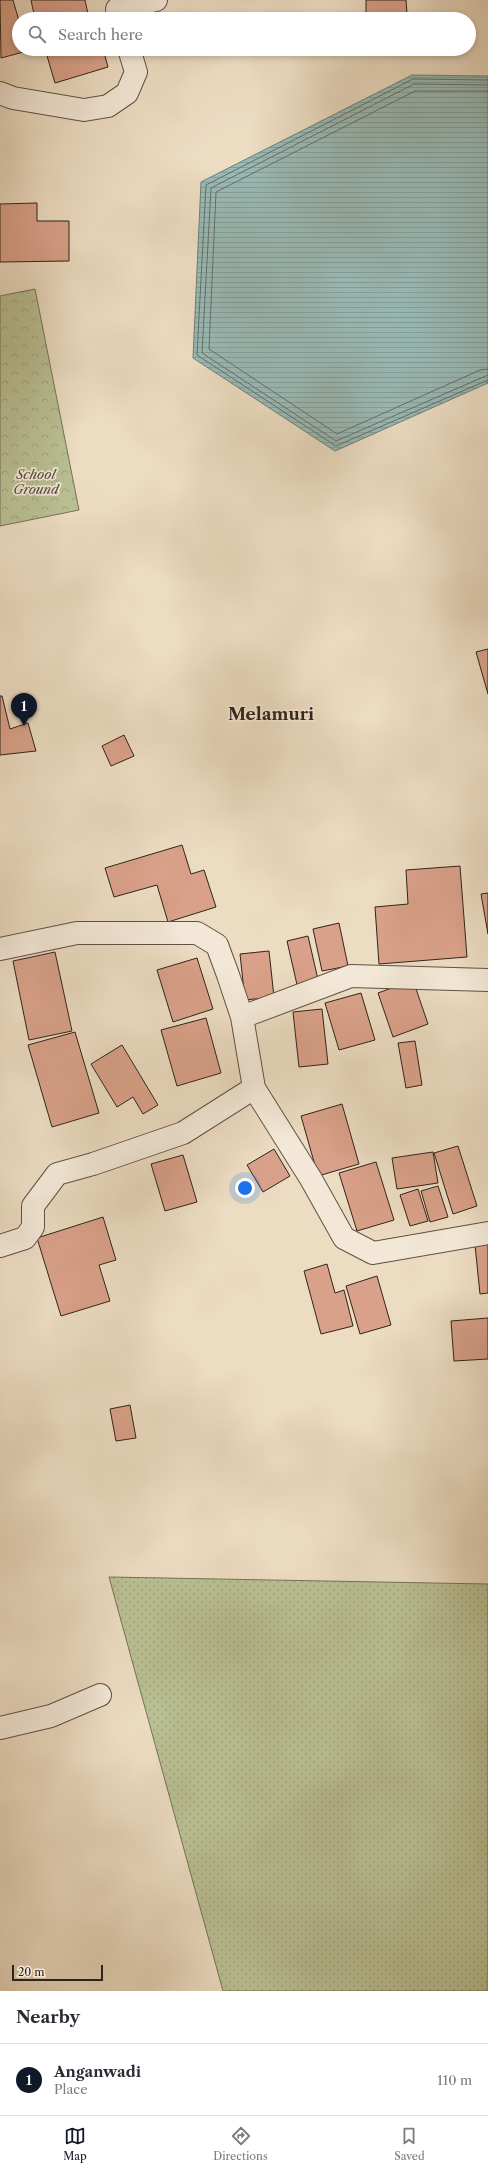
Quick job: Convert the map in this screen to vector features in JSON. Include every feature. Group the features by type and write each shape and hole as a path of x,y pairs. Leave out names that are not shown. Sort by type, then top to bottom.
{"street":[{"path":"118,9 156,0"},
{"path":"0,93 13,98 84,110 108,106 127,93 136,72 131,56"},
{"path":"0,949 77,933 197,934 217,945 242,1016 254,1088 312,1179 344,1238 373,1253 488,1233"},
{"path":"242,1016 351,976 488,980"},
{"path":"0,1246 25,1238 33,1228 33,1206 57,1174 93,1164 183,1133 254,1088"},
{"path":"0,1728 51,1716 100,1695"}],"green space":[{"name":"School Ground","path":"35,289 79,510 0,526 0,296"},
{"path":"109,1577 488,1584 488,1991 223,1991"}],"water":[{"path":"412,75 488,76 488,383 335,451 193,358 201,182"}],"building":[{"path":"0,0 13,0 16,12 12,12 12,55 1,58"},
{"path":"31,0 85,0 88,12 34,12"},
{"path":"366,0 406,0 407,12 366,12"},
{"path":"47,56 105,56 108,67 55,83"},
{"path":"37,203 37,221 69,221 69,261 0,262 0,204"},
{"path":"488,649 488,694 476,652"},
{"path":"0,696 2,696 10,729 28,723 36,751 0,755"},
{"path":"124,735 134,756 111,766 102,746"},
{"path":"182,845 191,874 204,870 216,907 168,922 157,885 114,897 105,868"},
{"path":"460,866 467,957 379,964 375,907 408,904 406,870"},
{"path":"488,893 488,934 481,894"},
{"path":"339,923 348,966 322,971 313,929"},
{"path":"308,936 319,984 298,989 287,941"},
{"path":"269,951 274,997 245,1000 240,954"},
{"path":"55,952 72,1031 29,1040 13,961"},
{"path":"197,958 213,1009 173,1022 157,970"},
{"path":"413,980 428,1024 393,1037 378,993"},
{"path":"361,993 375,1040 339,1050 325,1003"},
{"path":"322,1009 328,1064 299,1067 293,1012"},
{"path":"206,1018 221,1073 177,1086 161,1030"},
{"path":"75,1032 99,1113 52,1127 28,1045"},
{"path":"415,1041 422,1085 406,1088 398,1043"},
{"path":"122,1045 158,1105 143,1114 133,1097 117,1107 91,1064"},
{"path":"342,1104 359,1164 318,1176 301,1116"},
{"path":"458,1146 477,1206 453,1214 434,1153"},
{"path":"274,1149 290,1176 263,1192 247,1165"},
{"path":"433,1152 438,1183 397,1189 392,1158"},
{"path":"183,1155 197,1202 165,1211 151,1164"},
{"path":"376,1162 394,1220 357,1231 339,1173"},
{"path":"438,1186 448,1217 430,1222 421,1191"},
{"path":"418,1189 428,1221 410,1226 400,1195"},
{"path":"103,1217 116,1260 99,1265 110,1301 61,1316 37,1238"},
{"path":"488,1244 488,1293 480,1294 475,1245"},
{"path":"327,1264 335,1293 344,1290 353,1326 321,1334 304,1271"},
{"path":"377,1276 391,1325 360,1334 346,1286"},
{"path":"488,1318 488,1359 454,1361 451,1321"},
{"path":"130,1405 136,1438 116,1441 110,1409"}],"place":[{"name":"Anganwadi","path":"24,726"}],"district":[{"name":"Melamuri","path":"271,714"}]}
